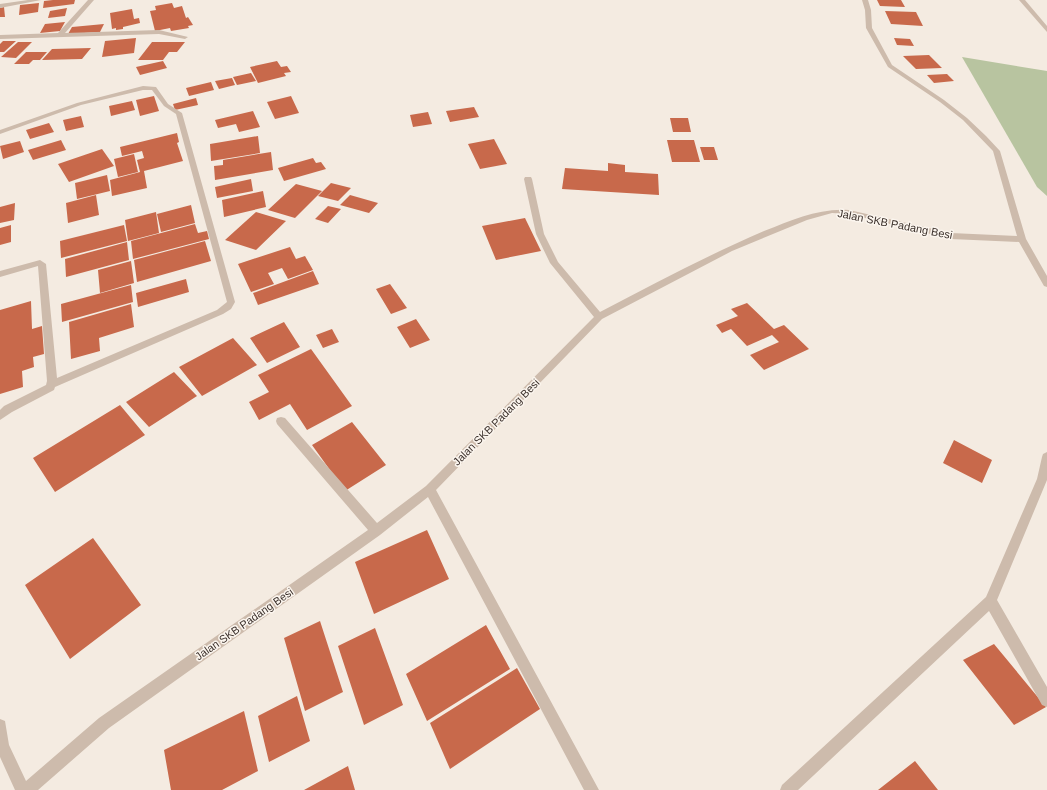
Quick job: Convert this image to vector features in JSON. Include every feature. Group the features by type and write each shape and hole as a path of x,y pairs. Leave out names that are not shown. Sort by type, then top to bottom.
{"street":[{"path":"0,6 38,0"},
{"path":"60,35 91,0"},
{"path":"865,0 869,28 890,66 966,120 996,151 1022,239 1047,284"},
{"path":"1022,0 1047,30"},
{"path":"0,38 159,32 185,37"},
{"path":"0,132 79,104 143,88 154,88 166,105 179,113 231,302 228,307 220,312 52,384 50,387 4,409 0,416"},
{"path":"528,179 540,234 554,263 599,317"},
{"name":"Jalan SKB Padang Besi","path":"27,790 104,723 376,531 430,489 599,317 730,249 804,218 832,211 849,212 951,236 1022,239"},
{"path":"0,274 40,263 42,264 52,384"},
{"path":"281,421 376,531"},
{"path":"787,790 990,601 1045,480 1047,457"},
{"path":"430,489 592,790"},
{"path":"990,601 1047,700"},
{"path":"0,726 2,746 24,790"}],"green space":[{"path":"962,57 1047,71 1047,196 1037,187"}],"building":[{"path":"75,0 74,4 43,8 44,1"},
{"path":"877,0 901,0 905,7 880,6"},
{"path":"39,3 38,12 19,15 20,5"},
{"path":"172,3 174,8 182,6 186,18 188,17 193,25 188,26 189,28 171,31 170,28 155,31 150,11 156,10 155,6"},
{"path":"4,7 5,17 0,17 0,8"},
{"path":"67,8 65,16 48,18 50,11"},
{"path":"132,9 134,19 139,18 140,23 123,27 123,29 112,29 110,13"},
{"path":"885,11 916,12 923,26 891,24"},
{"path":"65,22 60,31 40,33 45,24"},
{"path":"104,24 100,32 68,34 72,27"},
{"path":"136,38 134,53 102,57 105,41"},
{"path":"894,38 910,39 914,46 897,45"},
{"path":"3,41 16,41 4,52 0,52 0,44"},
{"path":"18,42 32,42 16,58 1,57"},
{"path":"152,42 185,42 177,52 169,52 163,60 138,60"},
{"path":"91,48 82,59 42,60 52,49"},
{"path":"26,52 47,52 40,60 33,60 29,64 14,64"},
{"path":"929,55 942,68 916,69 903,56"},
{"path":"163,61 167,68 140,75 136,67"},
{"path":"277,61 281,67 287,66 291,72 284,73 286,76 258,83 250,67"},
{"path":"251,73 256,81 237,85 233,77"},
{"path":"947,74 954,81 934,83 927,75"},
{"path":"232,78 235,85 219,89 215,81"},
{"path":"211,82 214,90 189,96 186,88"},
{"path":"154,96 159,111 140,116 136,100"},
{"path":"291,96 299,113 275,119 267,102"},
{"path":"196,98 198,105 175,110 173,104"},
{"path":"132,101 135,110 111,116 109,106"},
{"path":"474,107 479,117 450,122 446,111"},
{"path":"253,111 260,127 239,132 236,124 218,128 215,120"},
{"path":"428,112 432,124 413,127 410,115"},
{"path":"81,116 84,127 66,131 63,120"},
{"path":"670,118 688,118 691,132 673,132"},
{"path":"49,123 54,132 30,139 26,130"},
{"path":"177,133 179,142 177,143 183,161 144,171 147,188 112,196 110,180 140,172 137,160 144,158 142,151 122,156 120,147"},
{"path":"258,136 260,153 211,161 210,144"},
{"path":"494,139 507,164 480,169 468,144"},
{"path":"61,140 66,150 33,160 28,150"},
{"path":"667,140 694,140 700,162 672,162"},
{"path":"20,141 24,152 3,159 0,146"},
{"path":"700,147 714,147 718,160 704,160"},
{"path":"102,149 114,166 69,182 58,164"},
{"path":"271,152 273,170 215,180 214,166 223,165 223,160"},
{"path":"134,154 138,172 118,177 114,159"},
{"path":"313,158 316,163 321,162 326,169 284,181 278,168"},
{"path":"608,163 625,165 625,172 658,174 659,195 562,189 565,168 608,171"},
{"path":"107,175 110,191 77,199 75,183"},
{"path":"251,179 253,191 217,198 215,187"},
{"path":"331,183 351,188 338,201 318,196"},
{"path":"296,184 322,191 295,218 268,210"},
{"path":"263,191 266,207 224,217 222,200"},
{"path":"96,195 99,215 68,223 66,203"},
{"path":"350,195 378,203 369,213 340,205"},
{"path":"15,203 14,220 0,223 0,207"},
{"path":"191,205 195,223 161,232 157,214"},
{"path":"328,206 341,209 328,223 315,219"},
{"path":"156,212 159,233 128,241 125,220"},
{"path":"256,212 286,221 256,250 225,240"},
{"path":"525,218 541,251 496,260 482,226"},
{"path":"195,224 198,233 207,231 209,239 133,259 131,241"},
{"path":"11,225 11,242 0,245 0,228"},
{"path":"124,225 127,241 61,258 60,241"},
{"path":"205,241 211,261 137,282 134,260"},
{"path":"127,242 129,260 66,277 65,259"},
{"path":"290,247 296,259 305,256 313,270 288,279 282,268 268,273 274,284 251,292 238,264"},
{"path":"131,261 134,283 100,293 98,270"},
{"path":"313,271 319,284 258,305 253,293"},
{"path":"186,279 189,292 138,307 136,293"},
{"path":"390,284 407,308 391,314 376,289"},
{"path":"131,285 133,302 62,322 61,304"},
{"path":"31,301 32,329 42,326 44,354 33,357 34,367 22,371 23,387 0,394 0,310"},
{"path":"747,303 774,329 784,325 809,349 764,370 750,355 779,342 772,335 747,346 731,329 722,333 716,325 738,316 731,309"},
{"path":"131,304 134,327 99,338 100,351 71,359 69,322"},
{"path":"416,319 430,340 410,348 397,327"},
{"path":"284,322 300,347 267,363 250,338"},
{"path":"332,329 339,342 323,348 316,335"},
{"path":"233,338 257,365 202,396 179,367"},
{"path":"311,349 352,406 307,430 290,404 259,420 249,402 269,392 258,375"},
{"path":"174,372 197,396 149,427 126,402"},
{"path":"120,405 145,435 55,492 33,458"},
{"path":"352,422 386,465 345,491 312,445"},
{"path":"954,440 992,460 982,483 943,463"},
{"path":"427,530 449,579 374,614 355,562"},
{"path":"93,538 141,605 70,659 25,585"},
{"path":"320,621 343,692 305,711 284,638"},
{"path":"486,625 510,669 427,721 406,674"},
{"path":"375,628 403,705 364,725 338,646"},
{"path":"994,644 1046,707 1014,725 963,660"},
{"path":"517,668 540,709 450,769 430,723"},
{"path":"297,696 310,741 269,762 258,716"},
{"path":"244,711 258,771 222,790 171,790 164,750"},
{"path":"915,761 938,790 878,790"},
{"path":"348,766 355,790 304,790"}]}
